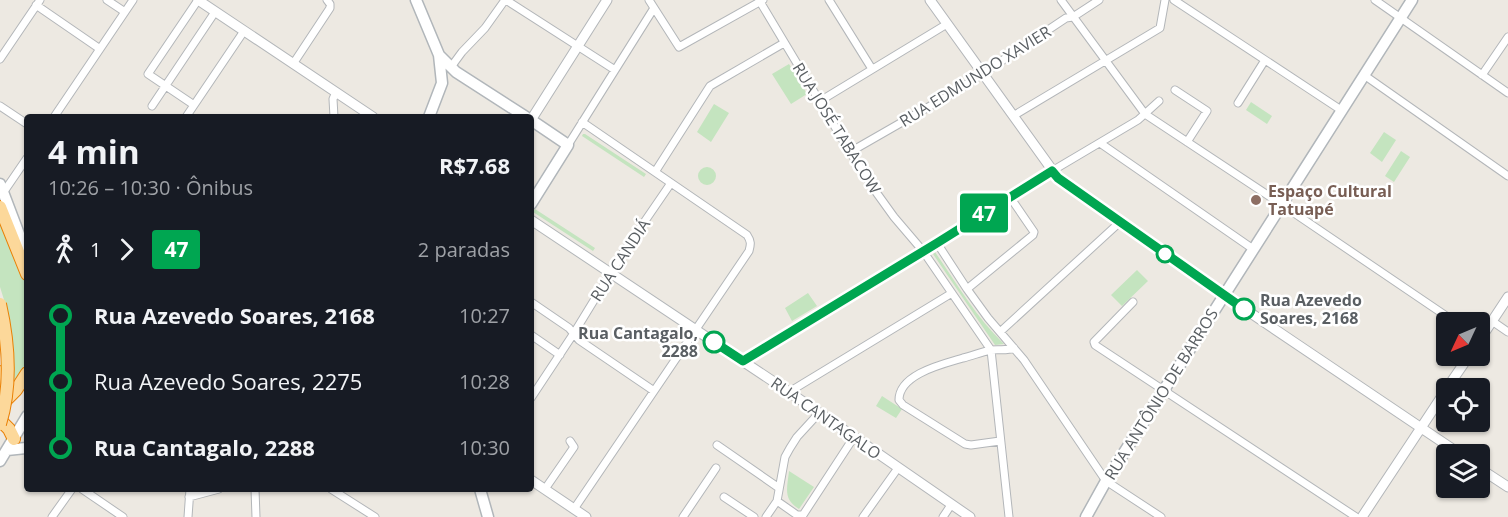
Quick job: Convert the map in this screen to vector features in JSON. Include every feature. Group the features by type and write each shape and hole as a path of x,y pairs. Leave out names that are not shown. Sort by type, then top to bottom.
{"highway":[{"path":"0,207 24,267"},
{"path":"0,304 7,344 8,371 6,403 0,422 6,426 14,439"},
{"path":"0,338 3,356 0,393"},
{"path":"0,406 16,390 24,378"}],"main road":[{"path":"416,0 440,55 454,70 521,114"},
{"name":"RUA ANTÔNIO DE BARROS","path":"1086,517 1106,481 1252,249 1412,0"},
{"path":"440,55 442,83"},
{"path":"430,114 442,83 454,70"},
{"path":"534,122 568,141 534,199"},
{"path":"2,189 24,247"},
{"path":"0,461 24,422"},
{"path":"7,450 24,449"},
{"path":"481,492 488,517"}],"street":[{"path":"107,0 125,12"},
{"path":"56,114 133,0"},
{"path":"194,105 148,75 198,0 369,114"},
{"path":"293,64 330,8 327,0"},
{"path":"454,70 462,52 485,28 505,0 615,70"},
{"path":"534,115 607,0"},
{"path":"649,0 679,47 760,1"},
{"path":"829,0 873,69"},
{"path":"930,0 1058,178 1224,295 1445,444"},
{"path":"1061,0 1145,114 1440,312"},
{"name":"RUA EDMUNDO XAVIER","path":"850,152 958,90 1066,18 1099,0"},
{"path":"1013,116 1160,28 1165,0"},
{"path":"1174,0 1341,110"},
{"path":"1375,0 1508,93"},
{"name":"RUA JOSÉ TABACOW","path":"760,1 850,152 894,217 923,250 991,350"},
{"path":"0,59 38,3 100,49"},
{"path":"568,141 654,8"},
{"path":"152,106 215,12"},
{"path":"820,101 947,24"},
{"path":"188,114 244,31"},
{"path":"1482,75 1508,37"},
{"path":"655,172 710,86 784,43"},
{"path":"1238,103 1265,60"},
{"path":"1364,75 1508,176"},
{"path":"1175,90 1207,111 1187,142"},
{"path":"334,114 333,99 336,92"},
{"path":"743,361 1138,120 1159,101"},
{"path":"0,106 24,122"},
{"path":"574,509 751,245 747,235 582,122"},
{"path":"1100,143 1252,249"},
{"path":"2,189 24,162"},
{"name":"RUA CANDIÁ","path":"534,394 623,253 671,183"},
{"path":"967,289 1033,235 1034,232 1010,197"},
{"name":"RUA CANTAGALO","path":"534,222 696,329 970,517"},
{"path":"1000,332 1120,222"},
{"path":"937,243 967,289 1024,360 1106,481 1159,516"},
{"path":"789,392 952,293"},
{"path":"1490,324 1508,297"},
{"path":"1133,302 1094,342 1095,345 1356,517"},
{"path":"534,304 569,328 579,340 654,391"},
{"path":"1492,321 1508,332"},
{"path":"534,337 560,355"},
{"path":"1000,441 965,444 903,405 899,399 899,393 913,378 924,371 991,350 1014,348"},
{"path":"991,350 1009,517"},
{"path":"1362,517 1436,406"},
{"path":"766,517 777,501 785,457 819,413"},
{"path":"777,501 797,515 803,515 854,437"},
{"path":"14,439 24,447"},
{"path":"545,489 574,447 570,441"},
{"path":"717,445 779,488"},
{"path":"683,517 716,468"},
{"path":"863,517 898,468"},
{"path":"1490,475 1508,487"},
{"path":"534,482 586,517"},
{"path":"52,517 70,492"},
{"path":"86,492 123,517"},
{"path":"255,492 256,517"},
{"path":"336,492 375,517"},
{"path":"188,517 190,493"},
{"path":"724,497 754,517"},
{"path":"943,517 951,505"},
{"path":"357,517 361,508"}],"green space":[{"path":"789,64 807,94 791,104 772,74"},
{"path":"1251,102 1272,116 1267,124 1246,110"},
{"path":"714,104 729,113 711,142 697,132"},
{"path":"1384,132 1396,140 1382,162 1370,153"},
{"path":"583,134 646,174 644,177 582,136"},
{"path":"1401,151 1410,157 1394,182 1385,176"},
{"path":"707,167 713,170 716,176 713,182 707,185 701,182 698,176 701,170"},
{"path":"535,209 595,248 593,251 534,210"},
{"path":"0,215 24,276 24,367 14,385 12,341 0,287"},
{"path":"935,252 976,311 1004,344 995,345 933,254"},
{"path":"1137,270 1148,281 1122,306 1111,295"},
{"path":"808,293 817,306 792,321 785,308"},
{"path":"882,396 902,409 896,418 876,406"},
{"path":"789,471 814,487 799,509 788,497"}],"bus line":[{"name":"47","path":"714,342 743,361 1052,171 1058,178 1244,309"}],"place":[{"name":"Espaço Cultural Tatuapé","path":"1256,200"},
{"name":"Rua Azevedo Soares, 2168","path":"1244,309"},
{"name":"Rua Cantagalo, 2288","path":"714,342"}]}
